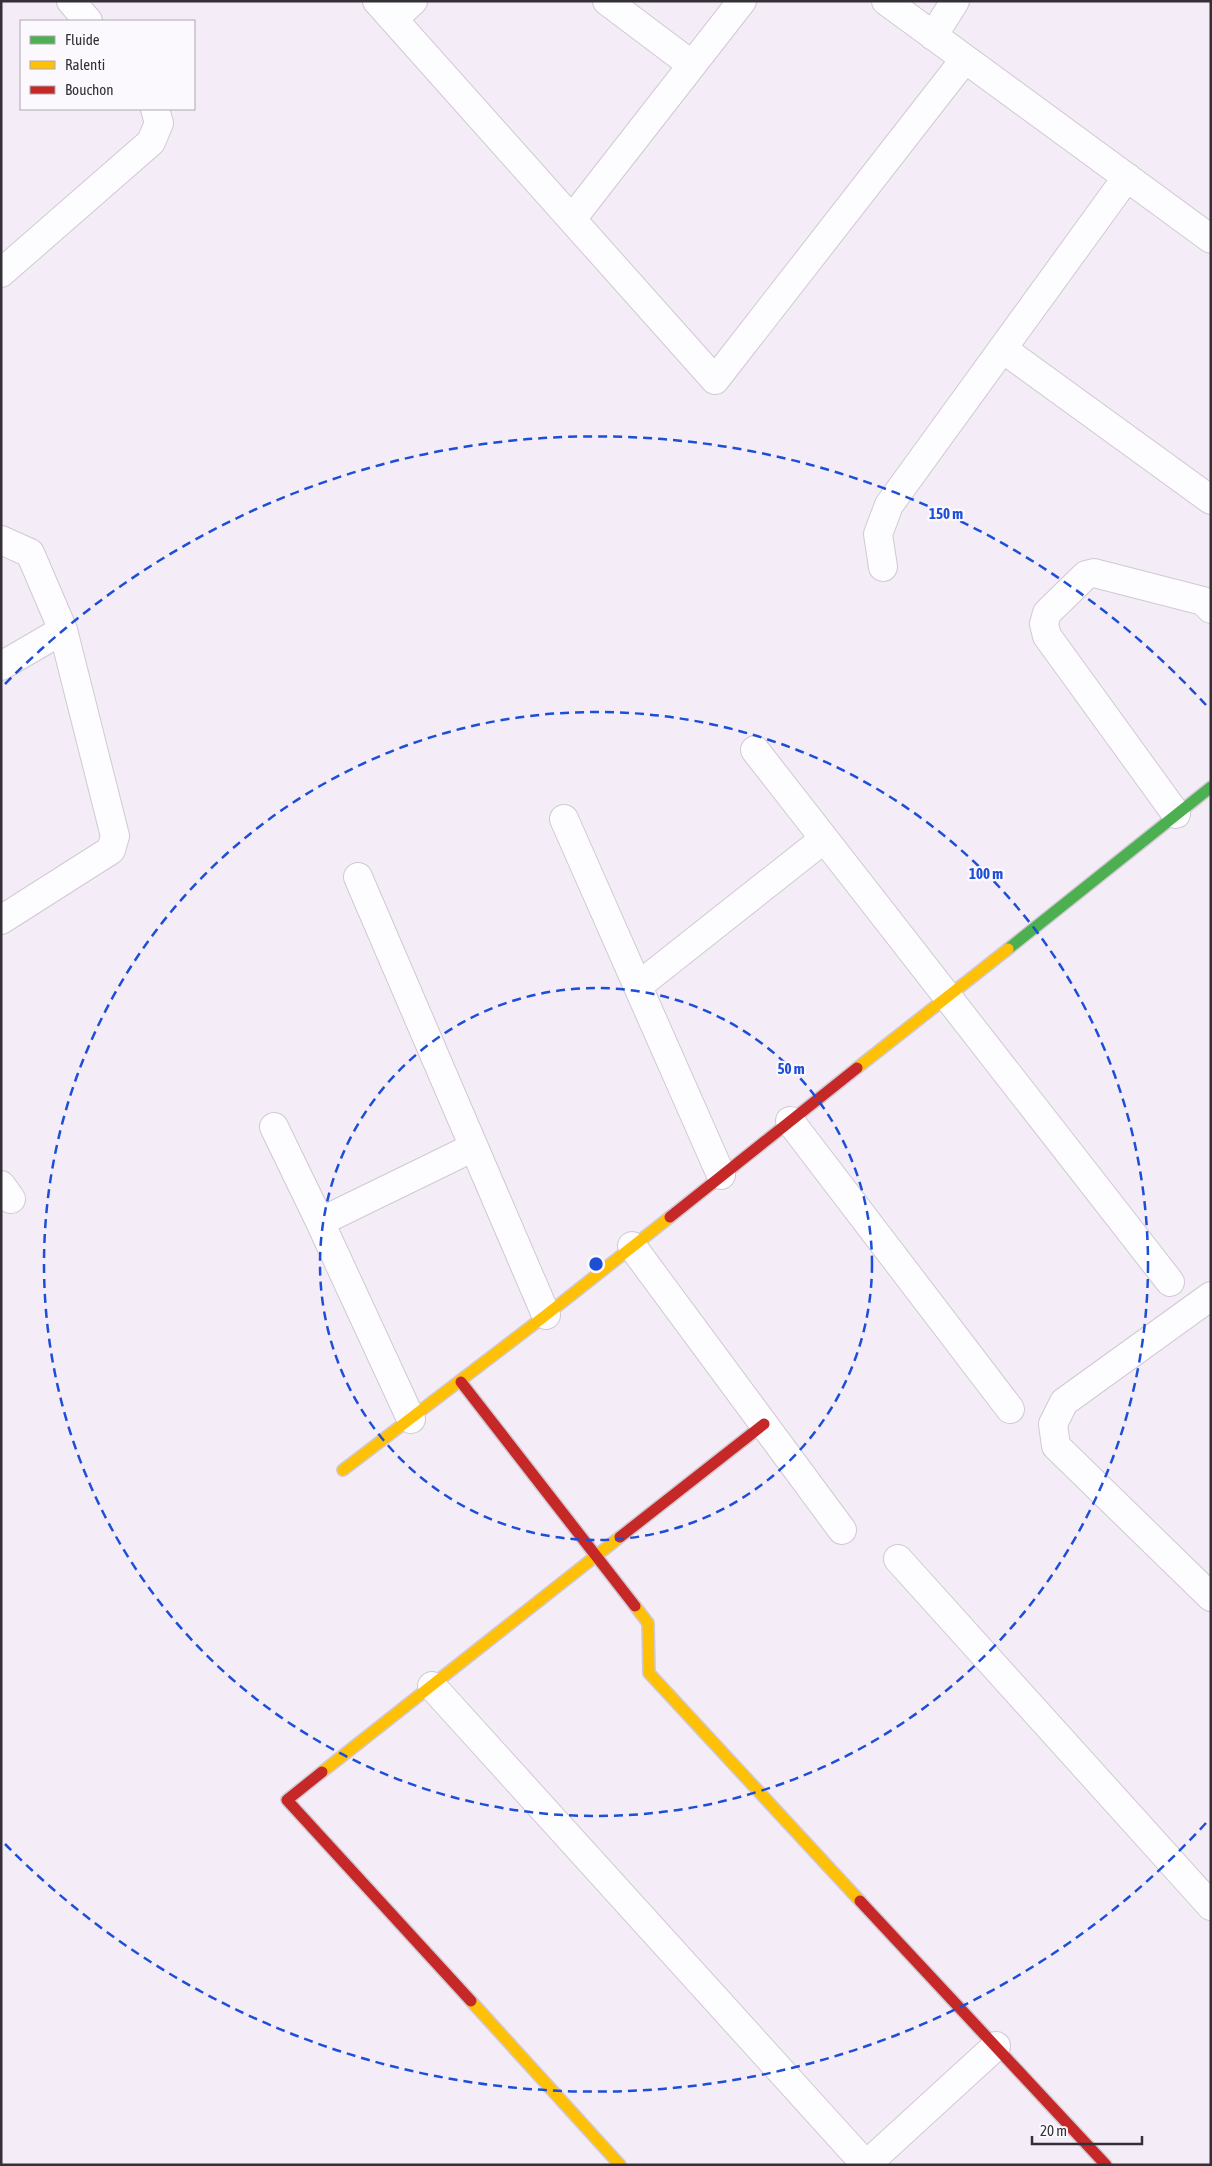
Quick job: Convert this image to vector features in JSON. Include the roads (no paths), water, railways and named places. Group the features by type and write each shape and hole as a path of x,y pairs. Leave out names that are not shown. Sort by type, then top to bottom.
{"street":[{"path":"71,1 87,20"},
{"path":"607,1 692,65"},
{"path":"572,219 742,1"},
{"path":"886,1 1211,239"},
{"path":"933,36 955,1"},
{"path":"394,7 572,219 715,380 966,59"},
{"path":"1,273 151,142 159,123 155,110"},
{"path":"883,567 878,534 889,505 1127,177"},
{"path":"1003,349 1211,500"},
{"path":"1,540 30,553 63,630 116,836 111,850 1,920"},
{"path":"1176,814 1047,636 1044,624 1047,613 1086,575 1094,573 1203,601 1211,609"},
{"path":"1,666 63,630"},
{"path":"755,750 1170,1282"},
{"path":"343,1470 461,1382 1211,787"},
{"path":"564,819 721,1175"},
{"path":"638,986 824,839"},
{"path":"358,877 546,1315"},
{"path":"790,1121 1010,1408"},
{"path":"274,1127 411,1419"},
{"path":"320,1222 474,1147"},
{"path":"632,1246 842,1530"},
{"path":"1211,1296 1064,1402 1053,1424 1056,1446 1211,1596"},
{"path":"461,1382 648,1623 649,1673 1106,2165"},
{"path":"620,2165 287,1800 764,1424"},
{"path":"898,1559 1209,1899"},
{"path":"432,1686 866,2165 996,2046"}]}
